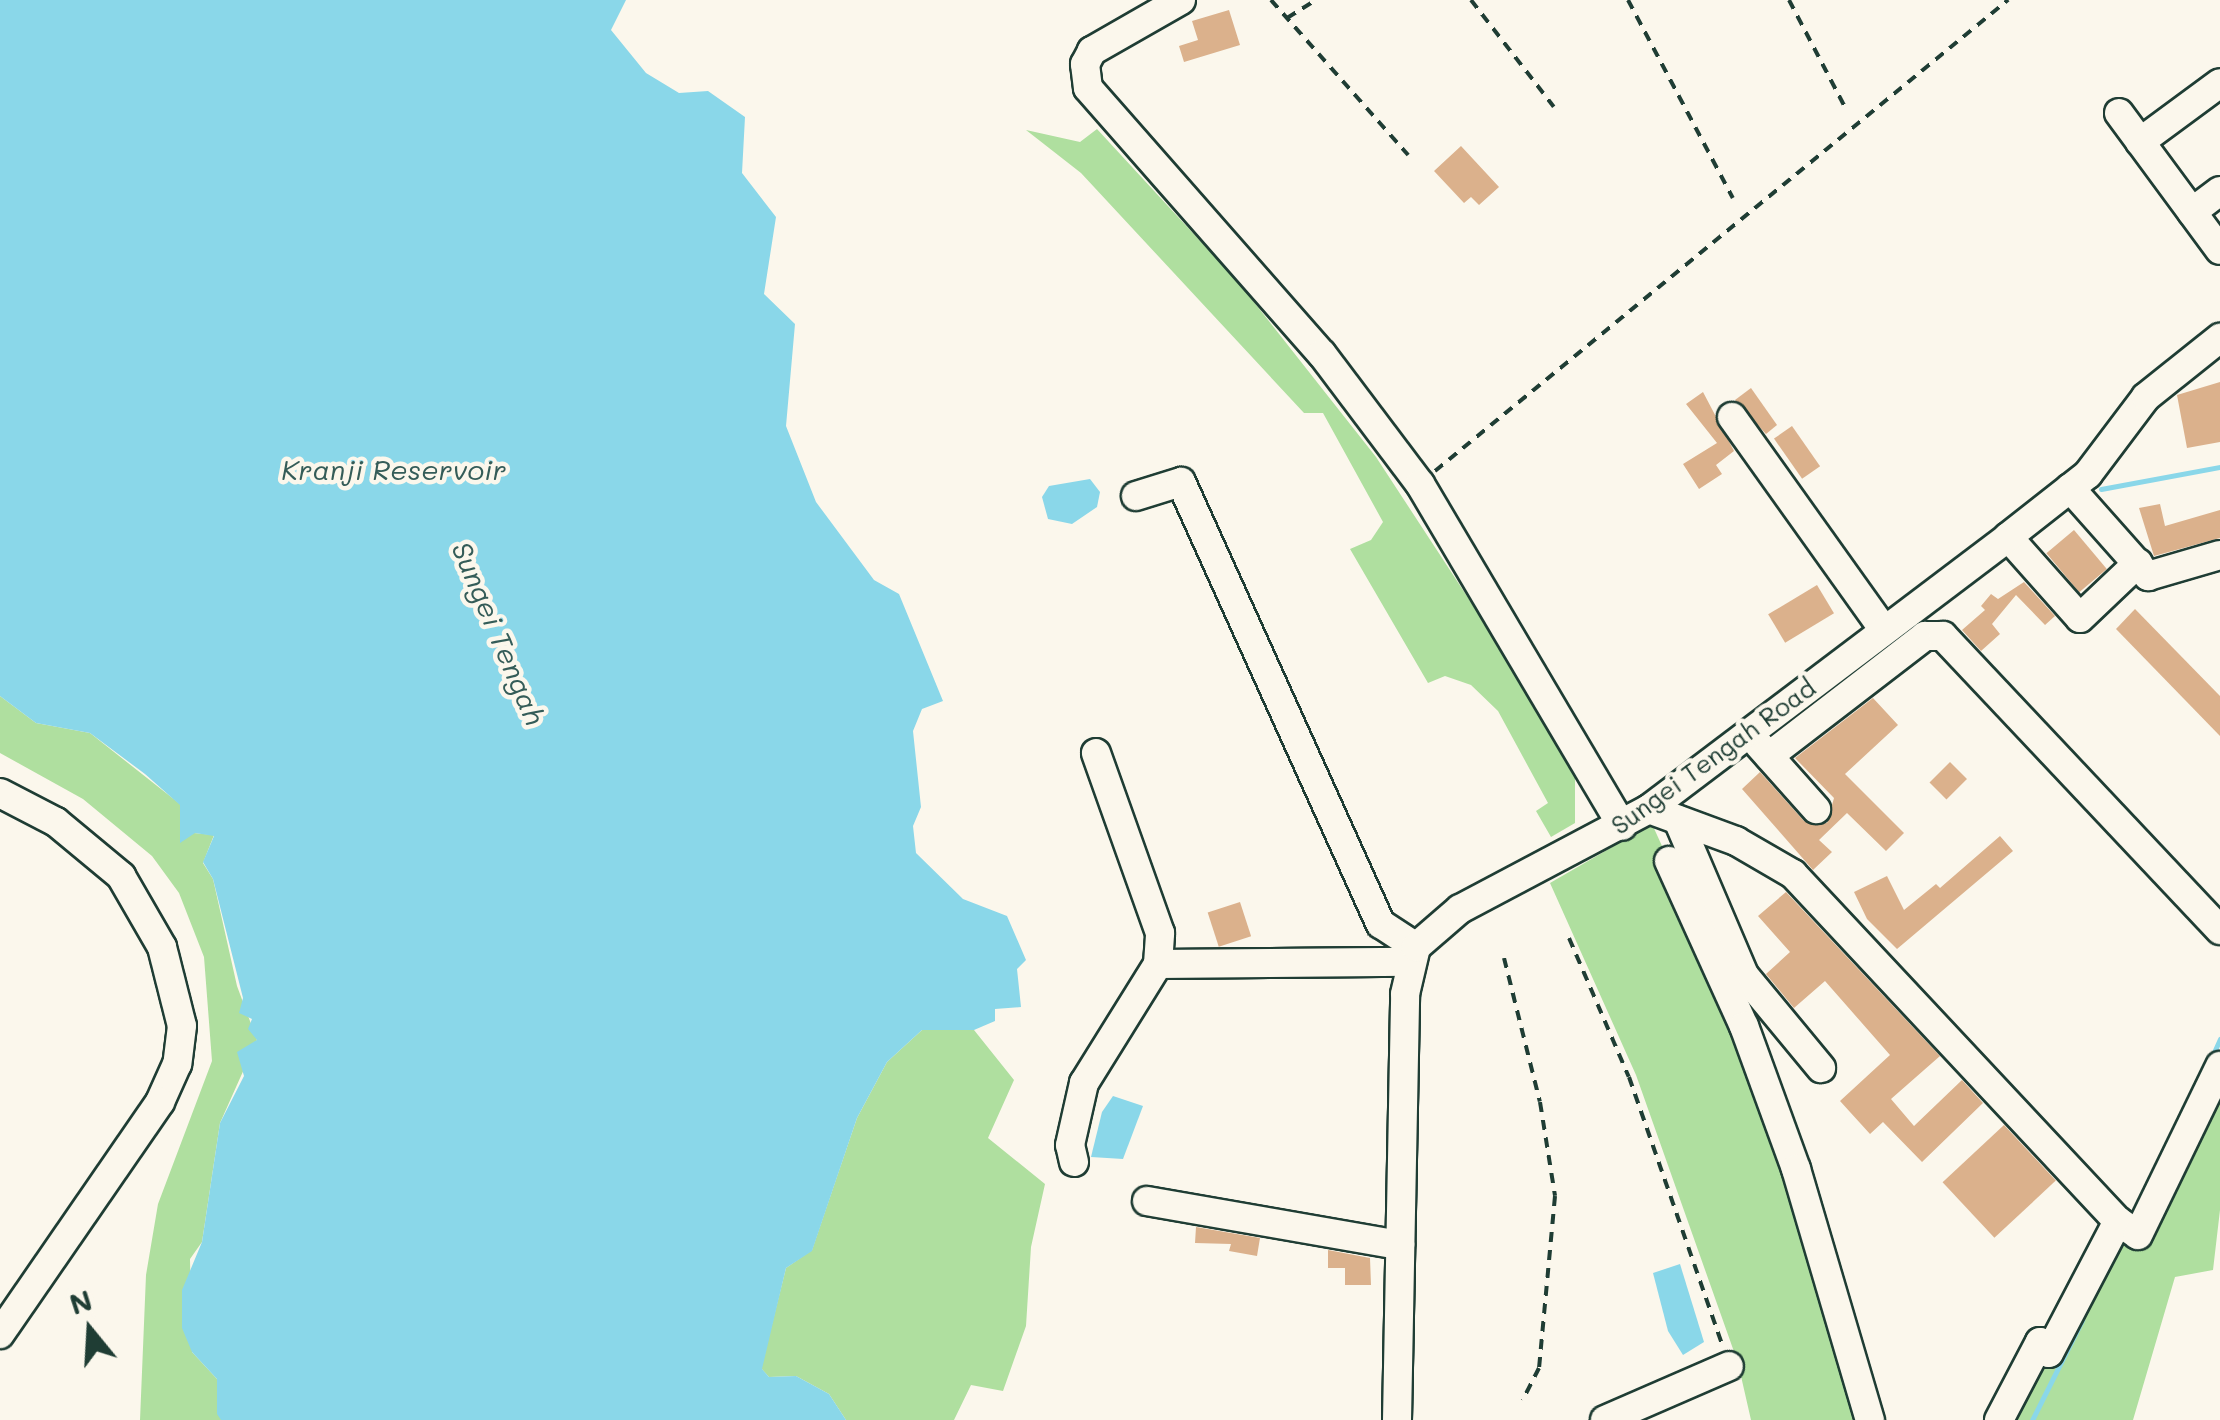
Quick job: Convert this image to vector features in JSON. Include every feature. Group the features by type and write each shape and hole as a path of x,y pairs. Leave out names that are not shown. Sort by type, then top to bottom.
{"street":[{"path":"1181,0 1092,50 1085,64 1088,88 1322,354 1420,484 1622,826"},
{"path":"2140,142 2220,84"},
{"path":"2119,113 2220,250"},
{"path":"2192,212 2220,191"},
{"name":"Sungei Tengah Road","path":"1413,955 1460,909 1648,809 2008,537 2079,481 2146,397 2216,348"},
{"path":"1732,417 1884,630"},
{"path":"2079,481 2148,576 2220,554"},
{"path":"1136,496 1180,482 1381,924 1413,955 1400,1245 1397,1420"},
{"path":"2008,537 2080,618 2138,563"},
{"path":"1769,756 1925,636 1943,636 2220,930"},
{"path":"1748,732 1816,810"},
{"path":"1074,1162 1070,1145 1084,1083 1158,964 1154,911 1096,753"},
{"path":"0,793 56,822 120,876 162,947 182,1026 177,1064 160,1102 0,1334"},
{"path":"1648,809 1761,853 1793,874 2118,1221 2138,1235 2220,1066"},
{"path":"1678,820 1744,976 1821,1068"},
{"path":"1669,861 1744,1026 1796,1169 1870,1420"},
{"path":"1158,964 1413,955"},
{"path":"1147,1201 1400,1245"},
{"path":"1999,1420 2040,1342 2049,1353 2118,1221"},
{"path":"1604,1420 1730,1366"}],"path":[{"path":"1272,0 1408,156"},
{"path":"1287,18 1316,0"},
{"path":"1471,0 1554,107"},
{"path":"1628,0 1734,198"},
{"path":"1789,0 1844,105"},
{"path":"1420,484 2008,0"},
{"path":"1569,938 1629,1077 1730,1366"},
{"path":"1504,958 1540,1102 1554,1196 1539,1368 1523,1400"},
{"path":"1682,1260 1692,1256"}],"green space":[{"path":"1097,129 1238,282 1376,457 1546,717 1575,775 1575,823 1551,837 1536,811 1548,803 1498,711 1471,685 1445,676 1428,683 1350,549 1371,540 1383,522 1323,413 1304,413 1081,173 1026,130 1080,142"},
{"path":"0,696 36,723 90,733 180,804 194,833 214,835 203,863 213,879 237,986 257,1040 220,1123 202,1242 190,1259 192,1352 217,1379 221,1420 140,1420 146,1275 158,1204 212,1061 204,957 179,893 152,856 83,799 0,753"},
{"path":"1652,824 1744,1026 1870,1420 1751,1420 1738,1363 1636,1075 1550,883"},
{"path":"922,1030 974,1030 1014,1080 988,1138 1045,1184 1031,1247 1026,1326 1003,1391 971,1385 954,1420 846,1420 829,1394 796,1376 769,1377 761,1368 786,1268 812,1250 857,1118 887,1062"},
{"path":"2220,1066 2220,1210 2213,1270 2175,1277 2133,1420 1999,1420 2118,1221 2137,1235"}],"water":[{"name":"Kranji Reservoir","path":"0,0 626,0 611,30 646,73 679,93 708,91 745,117 742,173 776,217 764,294 795,324 786,426 816,502 874,580 899,594 943,701 922,709 913,731 921,807 913,826 916,853 963,899 1007,916 1026,960 1017,969 1021,1007 995,1009 995,1021 974,1030 922,1030 887,1062 857,1118 812,1251 786,1268 762,1369 769,1377 796,1376 829,1394 846,1420 221,1420 217,1414 217,1379 192,1352 182,1328 182,1290 202,1242 220,1123 244,1076 237,1052 257,1040 248,1029 252,1019 239,1013 243,998 213,879 203,862 214,836 195,833 180,843 180,805 145,774 90,733 36,723 0,696"},
{"path":"1090,479 1100,492 1097,507 1072,524 1048,519 1042,497 1049,486"},
{"path":"1113,1096 1143,1106 1123,1159 1091,1157 1102,1112"},
{"path":"1680,1264 1704,1342 1683,1355 1668,1331 1653,1273"}],"building":[{"path":"1229,10 1240,45 1184,62 1179,46 1198,40 1192,21"},
{"path":"1461,146 1499,187 1479,205 1471,197 1464,203 1434,171"},
{"path":"2220,382 2220,442 2187,448 2177,395"},
{"path":"1751,388 1777,425 1766,434 1735,400"},
{"path":"1703,392 1734,451 1716,465 1722,474 1699,489 1683,464 1717,443 1686,404"},
{"path":"1792,426 1820,466 1802,479 1774,439"},
{"path":"2160,504 2165,526 2220,510 2220,538 2154,556 2139,508"},
{"path":"2074,530 2107,569 2079,592 2046,553"},
{"path":"2024,582 2055,616 2045,625 2016,595 1992,624 2000,634 1981,651 1962,630 1985,610 1981,606 1991,594 1998,599"},
{"path":"1817,585 1834,613 1785,643 1768,614"},
{"path":"2135,609 2220,696 2220,736 2116,629"},
{"path":"1873,698 1898,725 1845,774 1904,833 1886,851 1847,813 1819,840 1832,852 1813,870 1742,789 1760,772 1804,821 1827,823 1834,798 1795,758"},
{"path":"1950,762 1967,779 1946,799 1929,783"},
{"path":"2000,836 2013,851 1897,949 1867,919 1854,892 1887,876 1904,910 1936,884 1940,888"},
{"path":"1786,892 1940,1056 1891,1099 1914,1126 1962,1080 1983,1103 1922,1162 1883,1122 1870,1134 1840,1101 1890,1055 1825,981 1794,1008 1766,974 1790,952 1758,916"},
{"path":"1240,902 1251,936 1219,947 1208,913"},
{"path":"2004,1125 2056,1181 1994,1238 1943,1182"},
{"path":"1196,1227 1260,1238 1257,1256 1229,1251 1231,1244 1195,1243"},
{"path":"1328,1250 1370,1258 1371,1285 1345,1285 1345,1268 1328,1268"}],"waterway":[{"path":"2101,489 2220,467"},
{"path":"2211,1059 2220,1039"},
{"path":"2032,1420 2082,1320"}],"water label":[{"name":"Sungei Tengah","path":"499,633"}]}
